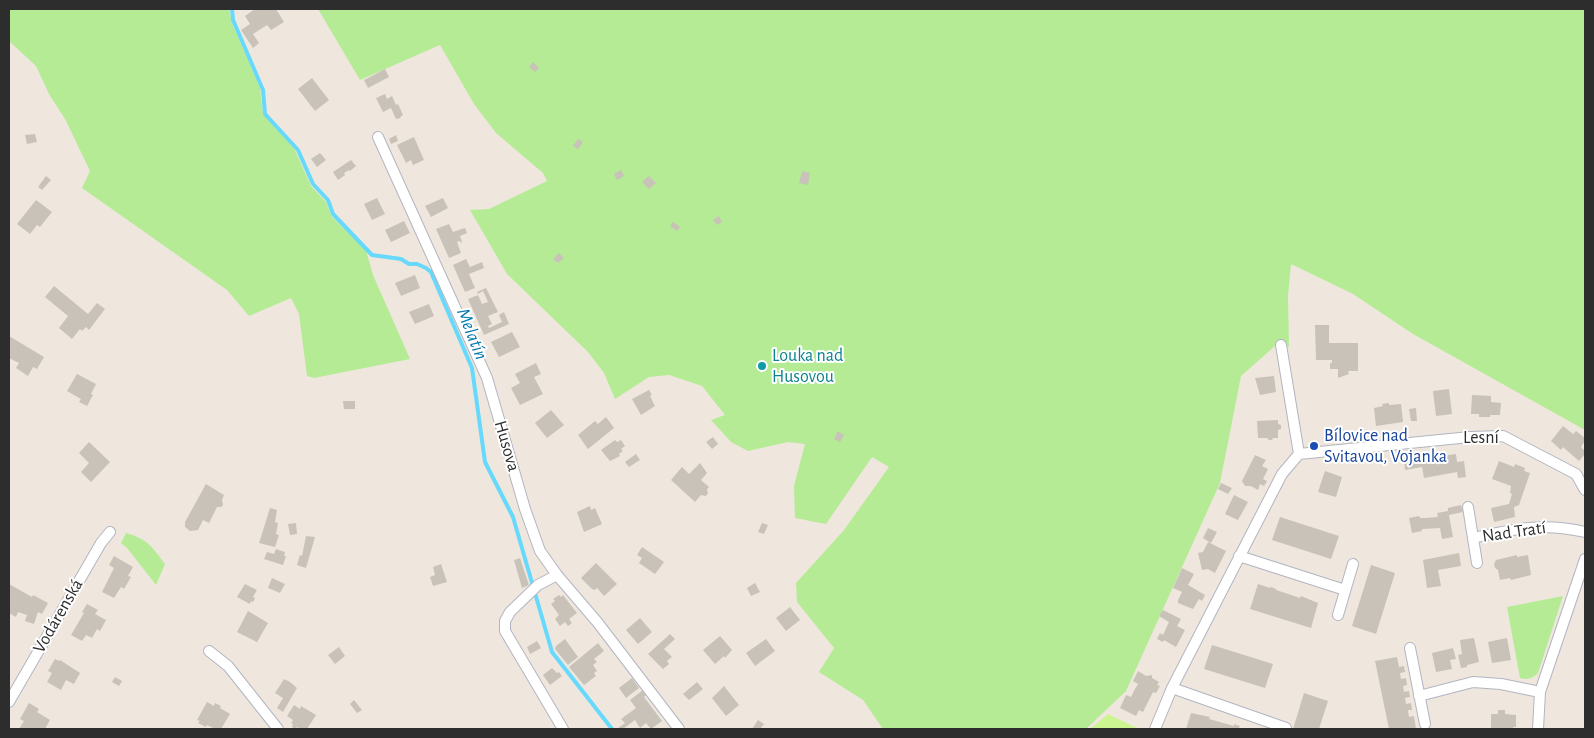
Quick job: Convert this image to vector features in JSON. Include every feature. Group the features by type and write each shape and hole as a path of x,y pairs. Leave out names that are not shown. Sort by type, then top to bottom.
{"street":[{"name":"Husova","path":"378,137 487,378 525,509 540,551 679,729"},
{"path":"1155,729 1172,688 1239,556 1282,474 1299,454 1281,345"},
{"name":"Lesní","path":"1299,454 1470,437 1503,436 1576,474 1585,490"},
{"name":"Nad Tratí","path":"1468,507 1477,563"},
{"name":"Nad Tratí","path":"1473,538 1524,527 1564,527 1585,532"},
{"name":"Vodárenská","path":"9,702 101,542 110,532"},
{"path":"1239,556 1345,590"},
{"path":"1538,729 1540,692 1585,559"},
{"path":"1338,615 1354,564"},
{"path":"557,575 538,584 510,612 505,621 505,631 563,729"},
{"path":"1410,648 1425,724"},
{"path":"210,651 228,666 278,729"},
{"path":"1419,696 1473,682 1501,684 1540,692"},
{"path":"1172,688 1286,728"}],"green space":[{"path":"9,9 229,9 232,23 260,88 263,114 294,148 311,186 326,202 332,217 366,250 373,275 410,359 314,378 307,376 299,314 291,298 249,316 227,290 82,188 90,171 65,119 49,94 36,66 9,41"},
{"path":"318,9 1585,9 1585,430 1413,334 1353,294 1291,264 1288,296 1289,347 1276,345 1241,376 1220,483 1126,691 1086,729 883,729 863,700 819,672 834,648 797,602 796,583 844,530 889,467 872,457 826,524 795,518 794,486 805,444 788,442 748,451 731,442 711,420 725,415 702,386 669,375 649,377 615,399 604,373 588,352 507,274 470,210 489,209 547,181 543,173 496,133 474,104 440,45 360,80"},
{"path":"126,533 140,538 149,544 165,564 156,585 121,543"},
{"path":"1563,596 1538,673 1534,677 1520,678 1507,607"},
{"path":"1108,714 1139,729 1090,729"}],"building":[{"path":"255,9 276,9 284,22 271,30 267,25 253,34 259,43 253,48 241,30 250,24 245,16"},
{"path":"533,62 539,68 535,72 529,67"},
{"path":"385,69 389,77 368,88 364,80"},
{"path":"312,78 329,100 315,111 298,89"},
{"path":"385,94 387,99 392,96 396,105 398,104 403,115 401,118 396,119 391,108 383,112 376,98"},
{"path":"35,134 37,142 27,144 25,135"},
{"path":"396,135 398,141 391,144 389,139"},
{"path":"414,137 424,160 413,165 411,160 406,163 397,145"},
{"path":"578,139 583,142 578,149 573,146"},
{"path":"320,153 326,160 317,167 311,159"},
{"path":"351,160 356,166 344,173 345,175 338,180 333,172"},
{"path":"621,170 624,176 617,180 614,174"},
{"path":"802,171 810,173 808,185 799,183"},
{"path":"46,176 51,180 42,190 38,187"},
{"path":"649,176 656,183 649,189 642,182"},
{"path":"377,198 385,214 372,220 364,204"},
{"path":"443,198 448,208 431,217 425,206"},
{"path":"36,200 52,212 40,227 37,225 30,234 17,224"},
{"path":"719,216 722,222 717,225 713,220"},
{"path":"404,221 410,233 391,242 385,230"},
{"path":"673,222 680,227 677,231 670,226"},
{"path":"449,224 453,232 465,228 467,233 460,236 461,243 460,241 457,242 461,253 449,258 436,229"},
{"path":"559,253 564,258 558,263 553,259"},
{"path":"466,259 470,267 482,262 484,268 469,274 475,288 465,292 453,265"},
{"path":"415,275 420,288 401,296 395,283"},
{"path":"54,286 88,314 97,303 105,309 89,330 86,327 82,331 80,329 72,339 59,328 68,316 45,297"},
{"path":"486,288 498,312 488,316 492,324 488,326 489,328 502,322 499,315 504,312 509,324 484,335 468,299 478,295 482,304 488,302 483,291 478,294 477,292"},
{"path":"429,304 434,316 415,324 409,312"},
{"path":"1315,325 1329,325 1329,343 1358,343 1358,371 1348,371 1349,374 1338,378 1338,369 1330,369 1332,360 1316,360"},
{"path":"512,332 520,347 499,357 491,342"},
{"path":"9,336 44,357 37,369 33,367 28,376 16,368 19,363 9,358"},
{"path":"536,363 541,374 534,377 543,394 520,405 511,388 520,383 515,374"},
{"path":"77,374 96,384 87,406 79,402 81,399 67,391"},
{"path":"1274,376 1276,392 1260,395 1255,378"},
{"path":"1449,389 1452,414 1436,416 1433,391"},
{"path":"649,390 655,406 641,415 632,399"},
{"path":"1472,395 1491,396 1491,402 1501,403 1500,415 1479,417 1479,414 1471,414"},
{"path":"343,401 355,401 355,409 344,409"},
{"path":"1389,403 1389,405 1401,404 1403,422 1376,426 1374,408"},
{"path":"1416,408 1417,421 1411,421 1409,409"},
{"path":"551,410 564,425 547,438 535,423"},
{"path":"606,417 614,428 588,449 578,435 595,421 598,424"},
{"path":"1278,420 1281,429 1278,430 1278,438 1269,440 1267,438 1258,438 1257,421"},
{"path":"1563,426 1573,434 1576,431 1585,438 1581,447 1585,454 1579,461 1563,447 1561,450 1551,441"},
{"path":"838,431 844,435 840,442 834,439"},
{"path":"713,437 718,444 712,449 706,442"},
{"path":"615,440 617,442 621,440 625,446 621,449 623,451 619,454 620,456 610,461 601,450"},
{"path":"89,442 110,462 91,482 81,472 89,463 79,453"},
{"path":"636,454 640,460 629,467 625,462"},
{"path":"1456,454 1457,462 1464,461 1466,477 1458,478 1457,472 1424,478 1422,467 1405,470 1404,458 1422,455 1422,459"},
{"path":"1255,455 1266,460 1262,466 1268,469 1263,479 1267,481 1264,486 1260,484 1258,490 1251,486 1245,486 1242,481"},
{"path":"1499,461 1514,467 1515,464 1525,468 1524,471 1530,473 1519,505 1514,507 1515,517 1494,522 1491,508 1509,504 1512,494 1510,493 1511,486 1492,479"},
{"path":"700,463 707,473 701,480 709,487 706,496 701,495 695,502 671,480 682,467 689,474"},
{"path":"1325,471 1342,477 1336,497 1318,492"},
{"path":"1221,483 1232,488 1228,494 1218,489"},
{"path":"206,484 224,495 223,505 217,507 209,523 203,520 198,530 190,531 185,527 185,522"},
{"path":"1234,495 1248,502 1238,520 1225,514"},
{"path":"1461,505 1463,512 1449,515 1453,537 1442,539 1440,528 1422,529 1422,531 1412,533 1409,518 1419,516 1420,518 1438,517 1437,513 1448,511 1448,508"},
{"path":"590,506 591,510 595,508 602,524 584,532 577,512"},
{"path":"270,508 277,510 275,522 278,523 276,534 279,535 275,547 259,543"},
{"path":"1280,517 1339,536 1331,559 1272,540"},
{"path":"296,523 297,534 290,535 288,524"},
{"path":"762,523 768,525 764,534 758,532"},
{"path":"1208,528 1217,532 1211,543 1203,538"},
{"path":"306,536 315,537 306,568 297,565 300,555 302,556"},
{"path":"1208,542 1226,551 1215,573 1208,569 1202,570 1198,553 1203,552"},
{"path":"642,547 664,562 655,574 639,563 642,558 637,555"},
{"path":"276,549 285,552 284,556 286,556 283,565 264,559 267,552 274,554"},
{"path":"1459,553 1461,566 1438,570 1441,586 1427,588 1423,560"},
{"path":"1517,555 1517,557 1528,555 1531,575 1511,580 1510,578 1500,580 1498,570 1494,564 1496,560"},
{"path":"114,556 133,567 128,576 131,577 124,589 121,587 114,598 102,592 114,568 109,565"},
{"path":"520,558 529,585 522,588 514,560"},
{"path":"596,563 617,584 604,596 597,588 595,590 592,589 581,578"},
{"path":"441,564 447,582 433,586 430,577 435,575 433,567"},
{"path":"1371,565 1395,573 1376,634 1352,626"},
{"path":"1182,568 1194,574 1188,585 1205,595 1202,601 1199,599 1193,609 1178,603 1182,592 1173,588"},
{"path":"272,578 285,584 280,593 268,588"},
{"path":"755,583 760,592 751,596 747,588"},
{"path":"9,584 32,597 33,595 48,603 42,614 38,612 34,624 25,621 27,615 18,612 16,617 9,613"},
{"path":"245,584 257,590 253,597 255,598 253,602 251,601 250,604 237,597"},
{"path":"1258,584 1300,598 1301,596 1318,603 1311,628 1250,609"},
{"path":"559,595 561,597 563,595 577,613 569,619 572,623 568,626 565,622 560,626 555,619 559,615 551,604 555,601 553,599"},
{"path":"87,604 98,610 95,614 106,620 100,631 97,629 92,638 86,635 82,641 71,635"},
{"path":"790,607 800,620 786,631 776,618"},
{"path":"1163,610 1181,619 1177,626 1185,630 1176,647 1164,640 1163,642 1157,639 1160,633 1163,635 1169,622 1159,616"},
{"path":"248,611 268,623 257,642 237,632"},
{"path":"640,618 652,632 638,644 626,630"},
{"path":"670,634 675,639 664,649 672,657 667,661 669,664 663,669 648,654"},
{"path":"720,636 732,650 725,658 724,656 715,664 703,650"},
{"path":"1474,638 1479,662 1461,668 1458,655 1462,654 1460,640"},
{"path":"1507,638 1511,660 1492,663 1488,642"},
{"path":"565,639 578,657 568,665 555,649"},
{"path":"766,639 775,651 755,666 746,653"},
{"path":"537,641 541,648 530,654 527,647"},
{"path":"598,643 604,651 594,659 597,662 593,665 597,671 594,673 596,676 584,685 569,667"},
{"path":"1212,645 1273,664 1265,688 1204,669"},
{"path":"339,647 345,656 335,664 328,655"},
{"path":"1453,648 1456,659 1450,660 1452,669 1436,672 1432,653"},
{"path":"1397,657 1399,667 1404,666 1405,672 1400,673 1401,679 1406,678 1407,685 1403,686 1404,692 1409,691 1410,697 1405,698 1406,704 1411,703 1412,710 1408,710 1409,717 1414,716 1416,729 1389,729 1375,661"},
{"path":"55,659 60,660 80,673 74,684 66,680 61,690 47,682 52,673 48,671"},
{"path":"552,668 562,676 550,685 543,675"},
{"path":"1138,671 1146,676 1152,675 1152,678 1159,682 1157,685 1160,686 1156,693 1153,692 1143,712 1139,710 1136,716 1120,708 1126,695 1131,697 1138,684 1133,681"},
{"path":"115,677 122,681 119,686 112,682"},
{"path":"632,678 639,688 626,698 619,688"},
{"path":"284,679 297,688 283,712 277,708 283,698 275,693"},
{"path":"697,682 703,689 689,700 683,694"},
{"path":"724,686 739,705 726,716 712,698"},
{"path":"643,690 646,695 644,697 662,721 651,729 646,723 640,728 635,720 623,729 619,729 625,723 621,719 636,708 630,700"},
{"path":"1304,693 1328,701 1319,729 1293,729"},
{"path":"354,700 362,710 357,713 350,704"},
{"path":"207,702 214,706 215,703 221,706 220,708 230,714 221,729 215,729 207,725 206,727 198,723 200,721 197,720"},
{"path":"29,703 39,709 37,712 50,720 45,729 19,729 24,721 20,719"},
{"path":"294,705 300,709 301,706 316,715 307,729 292,727 293,724 291,723 293,720 287,716"},
{"path":"1498,710 1505,710 1505,714 1516,715 1516,727 1513,727 1513,729 1491,729 1491,714 1498,714"},
{"path":"1191,713 1210,717 1209,719 1234,726 1234,724 1242,729 1186,729"},
{"path":"758,720 764,724 760,729 752,729"}],"waterway":[{"name":"Melatín","path":"232,9 233,20 263,90 265,114 298,150 313,184 328,200 333,214 372,255 401,259 409,264 417,264 431,272 472,368 485,462 513,517 552,652 612,729"}],"place":[{"name":"Louka nad Husovou","path":"762,366"},
{"name":"Bílovice nad Svitavou, Vojanka","path":"1314,446"}]}
